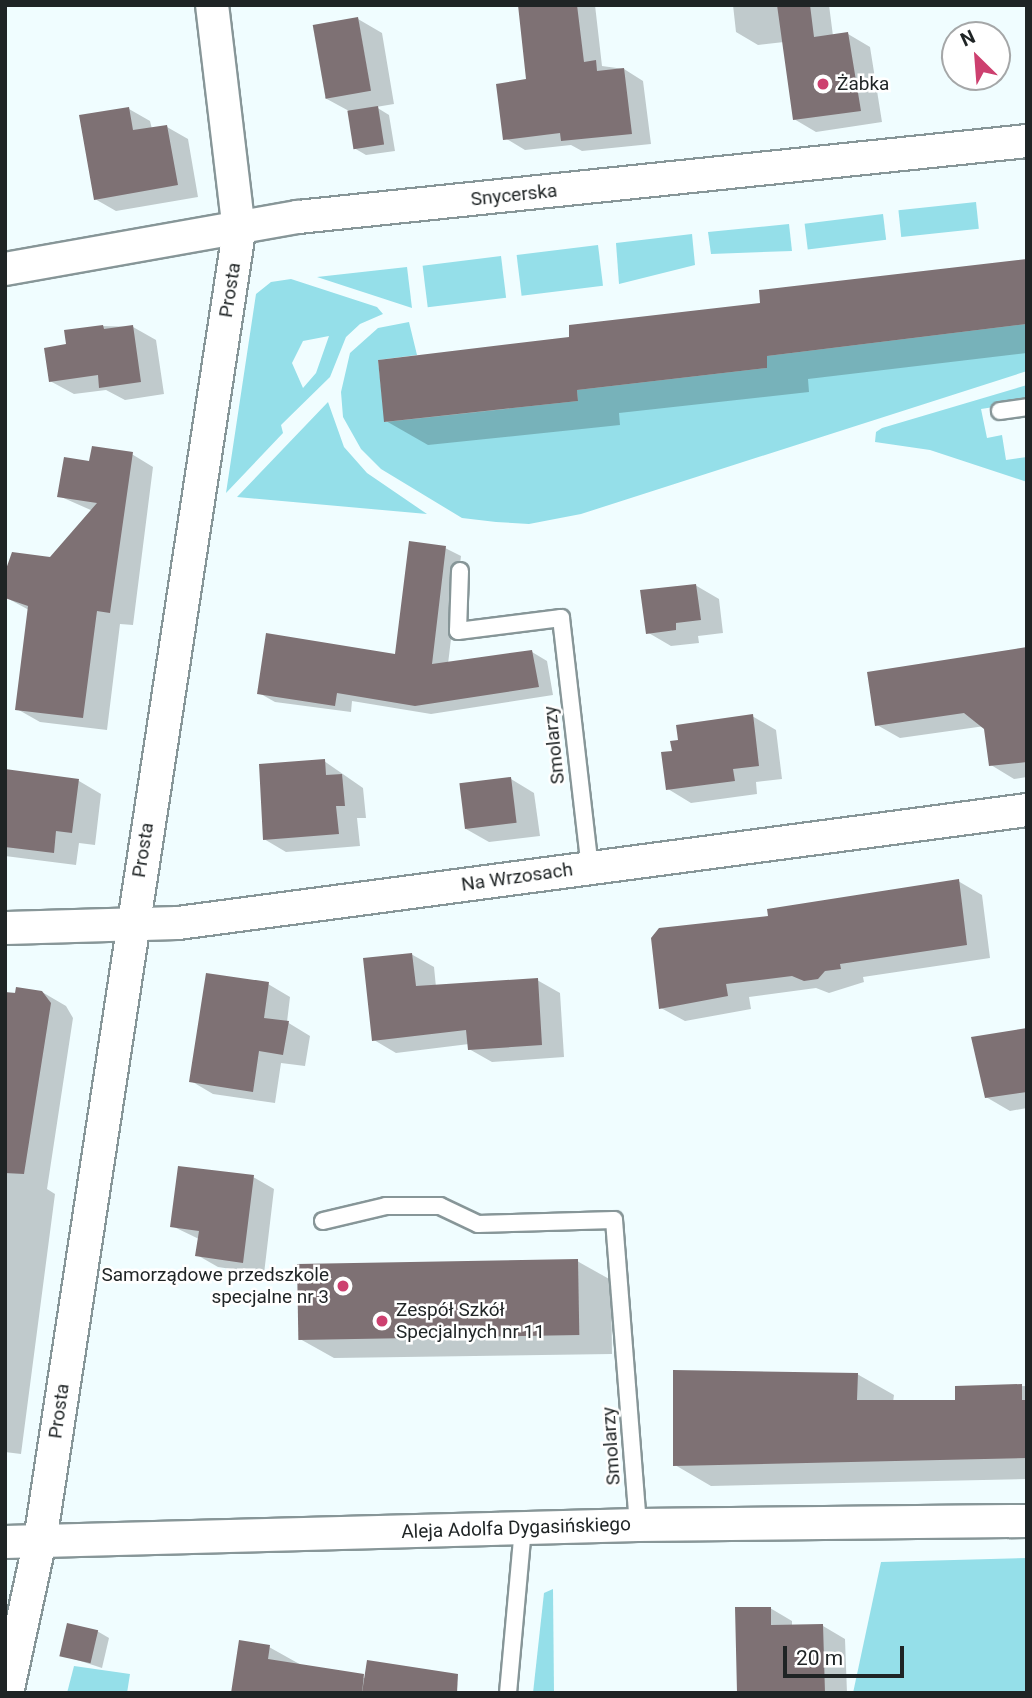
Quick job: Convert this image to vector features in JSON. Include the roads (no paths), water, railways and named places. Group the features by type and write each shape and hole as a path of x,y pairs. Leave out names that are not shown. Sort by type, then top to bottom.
{"street":[{"name":"Prosta","path":"7,1693 40,1541 239,231 212,5"},
{"name":"Snycerska","path":"5,269 239,231 312,216 1027,141"},
{"name":"Na Wrzosach","path":"5,928 132,925 1027,810"},
{"name":"Aleja Adolfa Dygasińskiego","path":"5,1542 638,1525 1027,1521"}],"lane":[{"path":"1000,411 1027,407"},
{"name":"Smolarzy","path":"460,571 458,631 561,618 590,867"},
{"name":"Smolarzy","path":"323,1221 386,1206 440,1206 478,1224 614,1220 638,1525"},
{"path":"508,1693 523,1528"}],"place":[{"name":"Żabka","path":"823,84"},
{"name":"Samorządowe przedszkole specjalne nr 3","path":"343,1286"},
{"name":"Zespół Szkół Specjalnych nr 11","path":"382,1321"}]}
